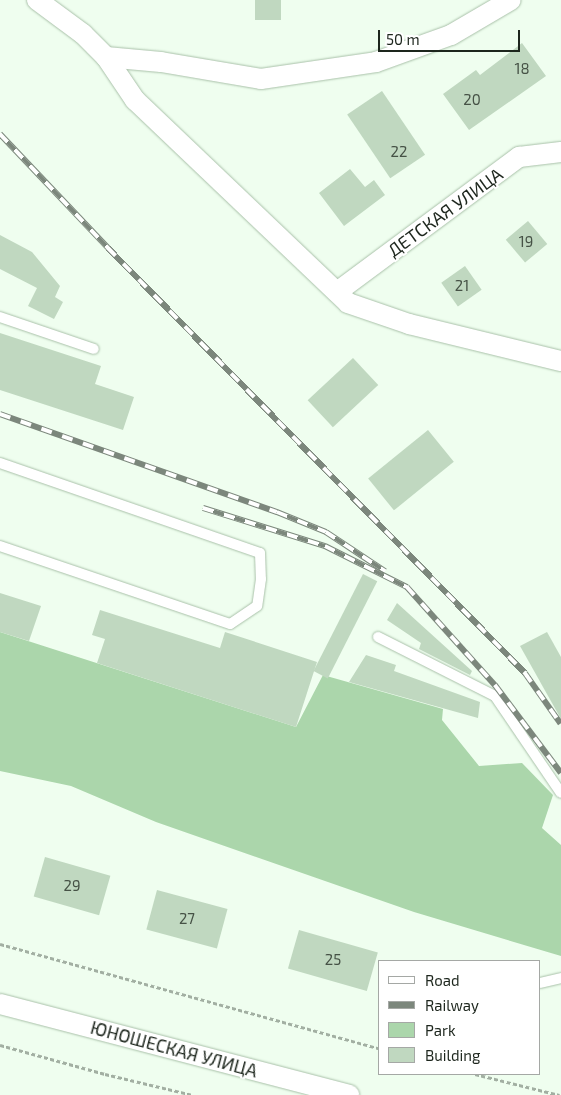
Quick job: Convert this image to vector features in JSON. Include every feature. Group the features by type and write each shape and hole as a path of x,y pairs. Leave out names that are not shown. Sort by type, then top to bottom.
{"street":[{"path":"37,0 83,34 106,57 135,100 348,302 409,324 561,360"},
{"path":"106,57 161,62 261,79 319,72 376,62 451,35 511,0"},
{"name":"ДЕТСКАЯ УЛИЦА","path":"337,292 519,157 561,152"},
{"name":"ЮНОШЕСКАЯ УЛИЦА","path":"0,1004 349,1095"}],"lane":[{"path":"0,317 94,349"},
{"path":"0,463 260,553 261,579 257,606 230,624 0,546"},
{"path":"378,637 495,696 561,793"},
{"path":"541,982 561,978"}],"path":[{"path":"0,944 378,1049"},
{"path":"0,1045 105,1074 193,1095"},
{"path":"479,1075 559,1095"}],"green space":[{"path":"0,632 296,727 323,675 443,709 442,720 479,766 522,763 553,795 542,828 561,845 561,956 414,912 156,822 71,786 0,771"}],"building":[{"path":"255,0 281,0 281,20 255,20"},
{"path":"522,43 546,76 469,130 443,94 476,70 480,75"},
{"path":"382,91 425,155 390,178 347,114"},
{"path":"350,169 365,187 374,180 385,195 344,226 319,193"},
{"path":"528,221 547,244 525,263 506,240"},
{"path":"0,235 32,252 60,286 55,297 63,302 54,319 28,306 37,288 0,269"},
{"path":"465,266 482,290 458,306 441,283"},
{"path":"0,333 101,366 95,384 134,397 123,430 0,390"},
{"path":"353,358 378,385 333,427 308,400"},
{"path":"428,430 454,462 394,510 368,478"},
{"path":"363,574 377,581 328,678 314,671"},
{"path":"0,593 41,606 29,641 0,632"},
{"path":"397,603 472,671 470,675 419,649 421,643 387,620"},
{"path":"100,610 220,648 225,632 317,662 296,727 97,663 105,639 92,635"},
{"path":"547,632 561,657 561,719 520,646"},
{"path":"366,655 396,665 394,671 480,702 478,718 349,682"},
{"path":"45,857 110,876 99,915 34,896"},
{"path":"157,890 228,909 217,948 146,930"},
{"path":"299,930 378,953 367,991 288,968"}],"railway":[{"path":"0,134 108,248 525,673 561,724"},
{"path":"0,414 277,512 326,532 385,571"},
{"path":"203,508 325,546 407,587 495,685 561,773"}]}
